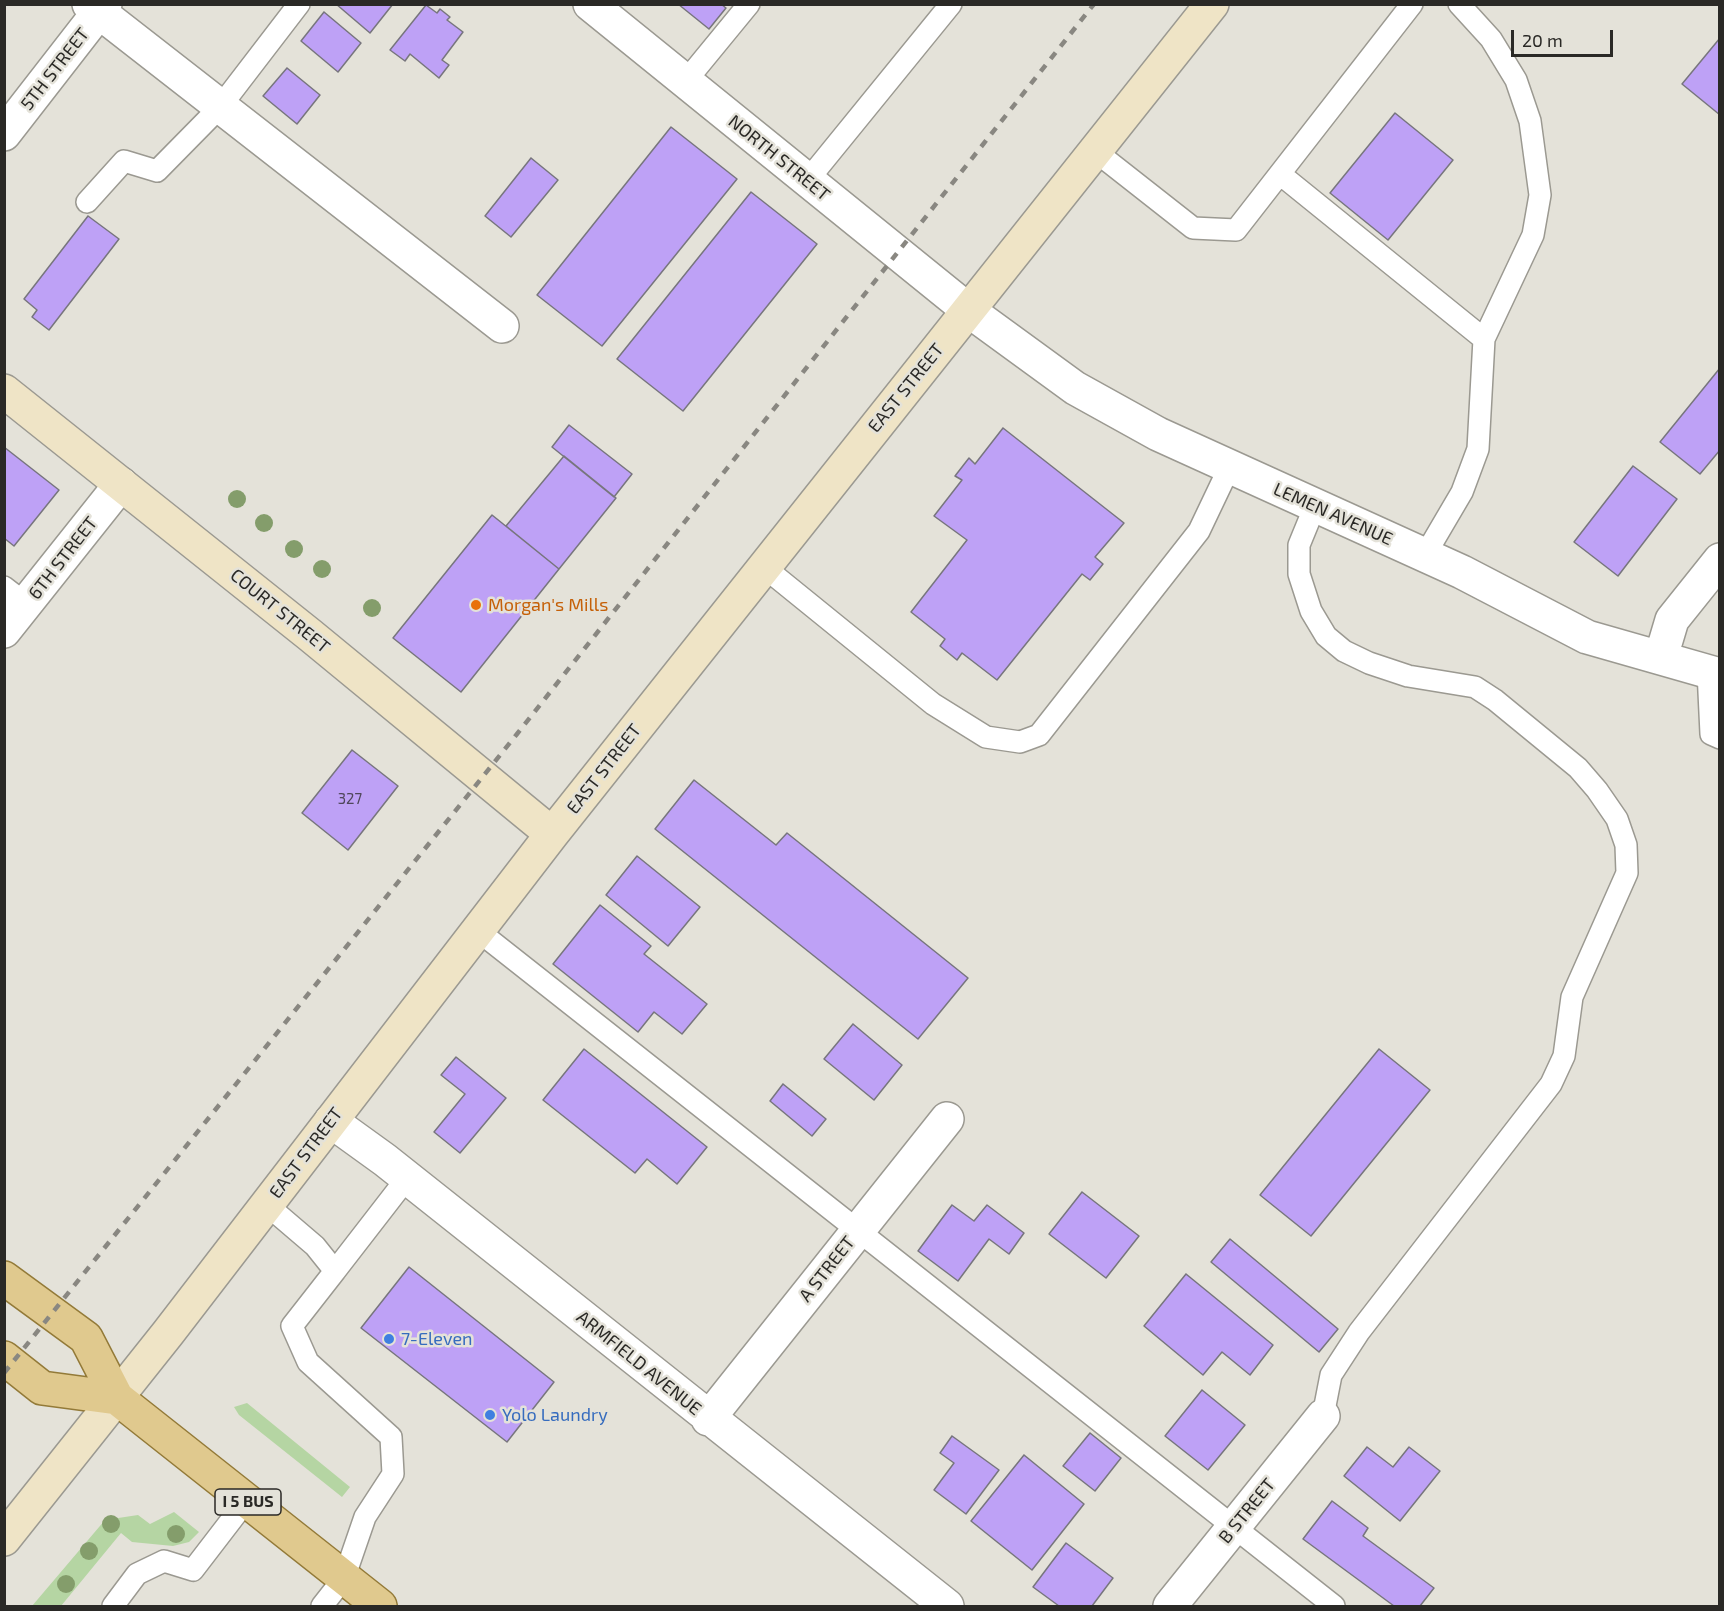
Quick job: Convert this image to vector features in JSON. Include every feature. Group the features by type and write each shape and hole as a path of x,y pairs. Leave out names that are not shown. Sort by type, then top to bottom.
{"main road":[{"name":"EAST STREET","path":"4,1539 117,1398 552,834 1212,4"},
{"name":"COURT STREET","path":"4,391 552,834"},
{"name":"I 5 BUS","path":"4,1278 86,1338 117,1398 380,1606"},
{"path":"4,1358 42,1388 117,1398"}],"street":[{"name":"NORTH STREET","path":"590,4 968,310"},
{"path":"98,7 219,107 502,326"},
{"name":"5TH STREET","path":"4,134 98,7"},
{"name":"LEMEN AVENUE","path":"968,310 1075,388 1158,434 1462,572 1587,637 1714,673"},
{"name":"6TH STREET","path":"4,632 15,595 121,484"},
{"path":"1661,657 1672,620 1719,560"},
{"name":"A STREET","path":"708,1419 947,1119"},
{"name":"ARMFIELD AVENUE","path":"331,1121 407,1178 946,1606"},
{"name":"B STREET","path":"1170,1606 1323,1416"}],"lane":[{"path":"87,202 124,161 157,171 219,107 299,4"},
{"path":"685,82 749,4"},
{"path":"807,181 951,4"},
{"path":"1095,151 1193,228 1236,230 1412,4"},
{"path":"1425,555 1462,492 1478,449 1484,339 1533,235 1540,195 1530,121 1516,80 1491,39 1459,4"},
{"path":"1280,174 1484,339"},
{"path":"764,567 933,704 986,737 1020,742 1039,735 1199,531 1229,468"},
{"path":"1315,506 1299,545 1299,574 1311,611 1326,636 1344,651 1369,663 1408,676 1475,687 1495,700 1578,768 1597,790 1617,819 1626,845 1627,873 1572,997 1564,1056 1551,1084 1359,1332 1331,1375 1323,1416"},
{"path":"1714,673 1711,734 1719,738"},
{"path":"477,930 1334,1606"},
{"path":"322,1606 344,1578 366,1517 393,1474 391,1437 308,1362 292,1326 407,1178"},
{"path":"267,1205 315,1246 335,1271"},
{"path":"113,1606 137,1574 164,1561 193,1569 246,1501"}],"green space":[{"path":"247,1403 350,1487 342,1497 239,1415 234,1407"},
{"path":"174,1512 199,1532 189,1542 173,1546 132,1542 121,1533 61,1606 32,1606 105,1520 138,1515 150,1524"}],"building":[{"path":"336,4 393,4 370,33"},
{"path":"678,4 721,4 726,8 709,29"},
{"path":"426,5 437,13 440,9 450,17 447,20 463,32 442,60 449,65 439,78 410,54 405,61 390,50"},
{"path":"324,12 361,43 338,72 301,41"},
{"path":"1720,38 1720,115 1682,84"},
{"path":"287,68 320,95 297,124 263,96"},
{"path":"1395,113 1453,160 1388,240 1330,193"},
{"path":"671,127 737,179 602,346 537,295"},
{"path":"531,158 558,180 511,237 485,216"},
{"path":"751,192 817,244 683,411 617,359"},
{"path":"88,216 119,239 49,330 32,317 37,310 24,299"},
{"path":"1720,368 1720,450 1700,474 1660,442"},
{"path":"569,425 632,474 614,497 552,447"},
{"path":"1003,428 1124,523 1095,557 1103,564 1090,580 1082,574 997,680 962,653 957,660 940,646 945,639 911,612 967,540 934,516 962,480 955,476 969,458 975,464"},
{"path":"4,447 59,490 14,546 4,538"},
{"path":"564,456 616,498 559,569 506,526"},
{"path":"1633,466 1677,499 1618,576 1574,542"},
{"path":"492,515 559,569 461,692 393,638"},
{"path":"352,750 398,786 348,850 302,813"},
{"path":"694,780 776,845 787,833 968,978 918,1039 655,829"},
{"path":"637,856 700,907 668,946 606,895"},
{"path":"600,905 651,946 644,954 707,1004 682,1034 654,1012 638,1032 553,964"},
{"path":"853,1024 902,1065 874,1100 824,1059"},
{"path":"584,1049 707,1147 677,1184 647,1159 635,1173 543,1100"},
{"path":"1379,1049 1430,1090 1311,1236 1260,1195"},
{"path":"456,1057 506,1098 460,1153 434,1132 465,1094 441,1075"},
{"path":"783,1084 826,1119 812,1136 770,1101"},
{"path":"1082,1192 1139,1236 1106,1278 1049,1234"},
{"path":"952,1205 974,1221 987,1205 1024,1233 1009,1254 989,1239 958,1281 918,1251"},
{"path":"1230,1239 1338,1329 1319,1352 1211,1262"},
{"path":"409,1267 554,1382 507,1442 361,1328"},
{"path":"1186,1274 1273,1345 1250,1375 1222,1352 1203,1375 1144,1326"},
{"path":"1202,1390 1245,1425 1208,1470 1165,1436"},
{"path":"1090,1433 1121,1458 1095,1491 1063,1466"},
{"path":"952,1436 999,1470 966,1514 934,1490 954,1463 940,1453"},
{"path":"1367,1447 1393,1467 1409,1447 1440,1471 1400,1521 1344,1476"},
{"path":"1024,1455 1084,1504 1032,1570 971,1521"},
{"path":"1332,1501 1368,1528 1363,1536 1434,1588 1420,1606 1394,1606 1303,1539"},
{"path":"1066,1543 1113,1578 1092,1606 1059,1606 1033,1587"}],"railway":[{"path":"4,1373 517,734 1094,4"}],"place":[{"name":"Morgan's Mills","path":"476,605"},
{"name":"7-Eleven","path":"389,1339"},
{"name":"Yolo Laundry","path":"490,1415"}]}
